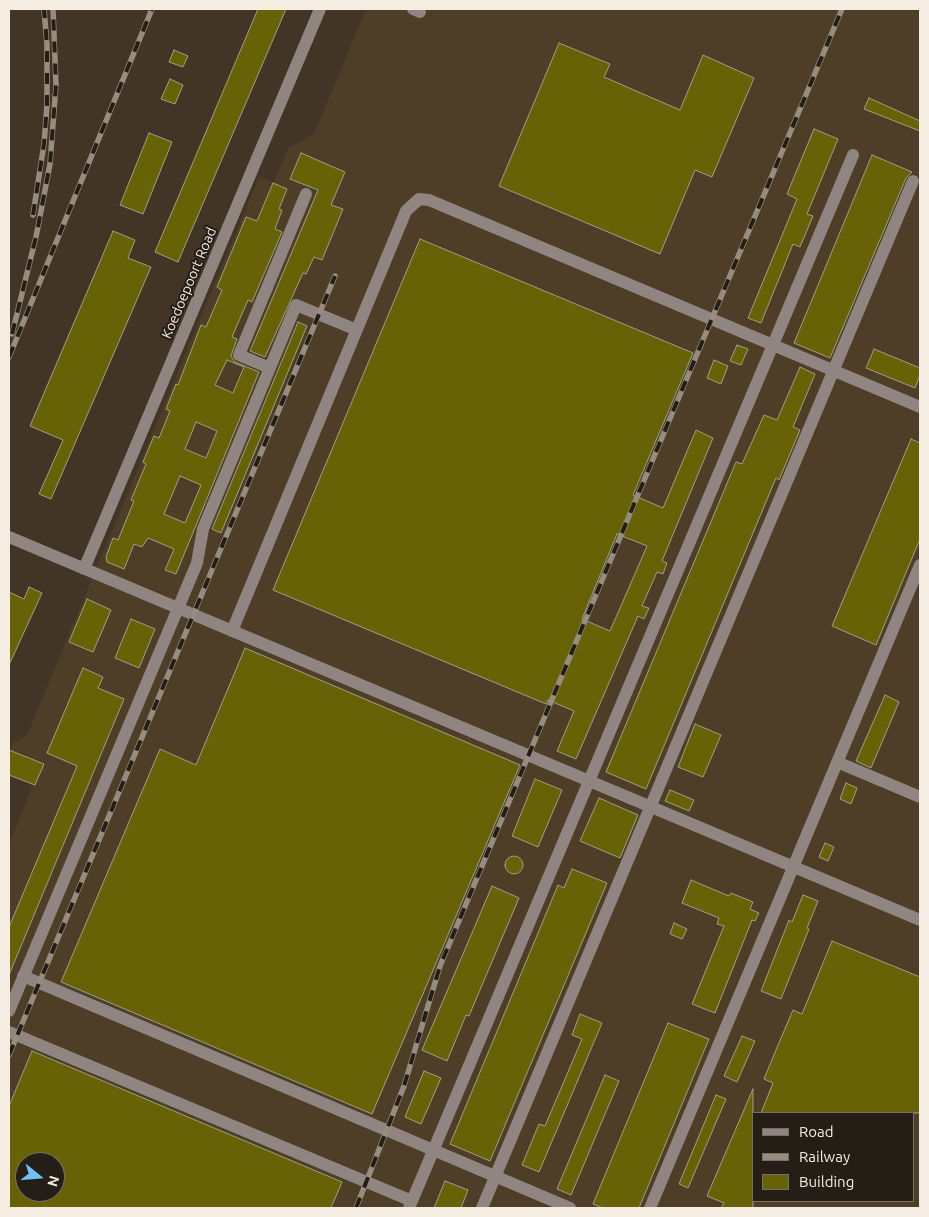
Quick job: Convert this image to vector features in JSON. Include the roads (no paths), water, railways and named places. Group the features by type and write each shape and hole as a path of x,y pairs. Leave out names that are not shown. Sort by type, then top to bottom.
{"street":[{"name":"Koedoepoort Road","path":"84,569 320,9"},
{"path":"9,1032 411,1205 853,155"},
{"path":"482,1208 913,181"},
{"path":"270,368 239,355 306,194"},
{"path":"232,630 406,210 414,201 423,198 920,407"},
{"path":"9,1011 197,563 203,528 296,305 357,330"},
{"path":"9,537 920,920"},
{"path":"650,1208 920,565"},
{"path":"837,762 920,797"},
{"path":"23,976 570,1208"}],"railway":[{"path":"33,215 44,144 47,105 47,45 44,9"},
{"path":"12,334 36,237 50,164 56,85 53,9"},
{"path":"9,357 152,9"},
{"path":"356,1208 404,1086 440,966 842,9"},
{"path":"9,1055 335,276"}]}
